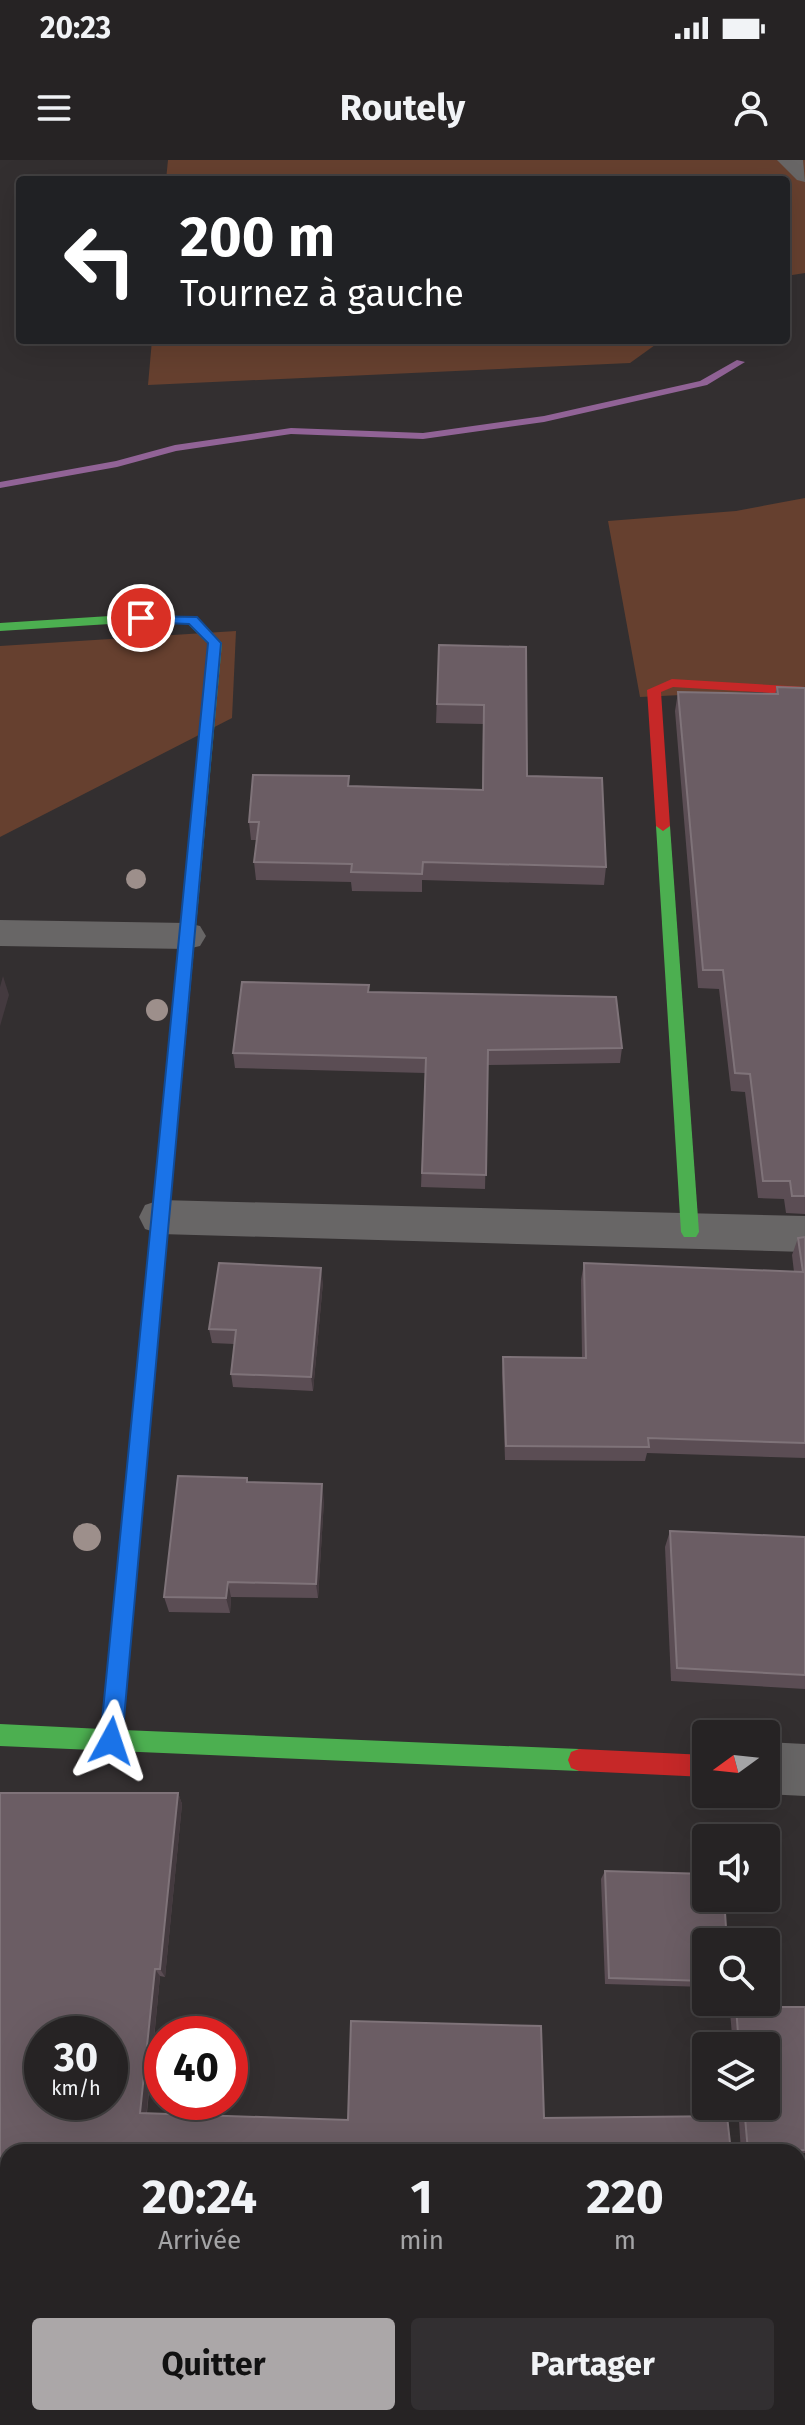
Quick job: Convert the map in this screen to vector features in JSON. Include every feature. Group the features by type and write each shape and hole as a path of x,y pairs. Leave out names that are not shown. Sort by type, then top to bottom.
{"street":[{"path":"789,160 805,175"},
{"path":"0,627 141,618 192,620 215,643 111,1741"},
{"path":"690,1232 654,690 672,683 805,691"},
{"path":"0,933 187,936"},
{"path":"160,1217 805,1234"},
{"path":"0,1735 692,1765"},
{"path":"780,1769 805,1770"}],"shaded area":[{"path":"168,160 805,160 805,273 790,275 790,176 166,176"},
{"path":"152,344 656,344 630,363 148,385"},
{"path":"805,498 805,689 640,697 608,521 736,511"},
{"path":"236,631 232,718 0,837 0,646"}],"building":[{"path":"439,645 526,647 527,776 602,778 606,867 423,862 422,874 351,872 352,864 254,862 259,822 249,822 253,775 349,776 348,786 483,790 484,705 437,704"},
{"path":"777,687 805,688 805,1196 792,1196 790,1181 763,1181 750,1074 735,1073 723,970 703,970 678,692 778,694"},
{"path":"242,982 369,985 368,992 616,997 622,1048 488,1050 486,1175 422,1173 426,1058 233,1053"},
{"path":"805,1237 805,1443 648,1438 649,1447 506,1446 503,1357 586,1358 584,1263 803,1272 798,1238"},
{"path":"219,1263 321,1268 311,1377 231,1374 236,1330 209,1329"},
{"path":"178,1476 322,1484 316,1584 228,1582 226,1598 164,1597"},
{"path":"670,1531 805,1537 805,1675 677,1668"},
{"path":"0,1793 178,1793 160,1969 155,1969 150,2016 144,2016 144,2075 140,2113 144,2113 144,2120 248,2120 248,2117 348,2120 351,2021 541,2026 544,2118 692,2116 692,2120 727,2120 730,2144 0,2144"},
{"path":"605,1871 692,1874 692,1912 725,1912 726,1928 692,1928 692,1981 609,1978"},
{"path":"780,2007 805,2007 805,2144 747,2144 745,2120 780,2120 780,2032 738,2032 737,2016 780,2016"}],"waterway":[{"path":"0,485 117,464 175,448 291,431 423,436 544,419 703,383 740,362"}],"traffic: fast":[{"path":"0,627 141,618 192,620 215,643 181,1003"},
{"path":"663,826 690,1232"},
{"path":"111,1741 142,1411"},
{"path":"0,1735 579,1760"}],"traffic: slow":[{"path":"142,1411 181,1003"}],"traffic: jam":[{"path":"663,826 654,690 672,683 805,691"},
{"path":"579,1760 692,1765"}],"route":[{"path":"111,1741 215,643 192,620 141,618"}]}
